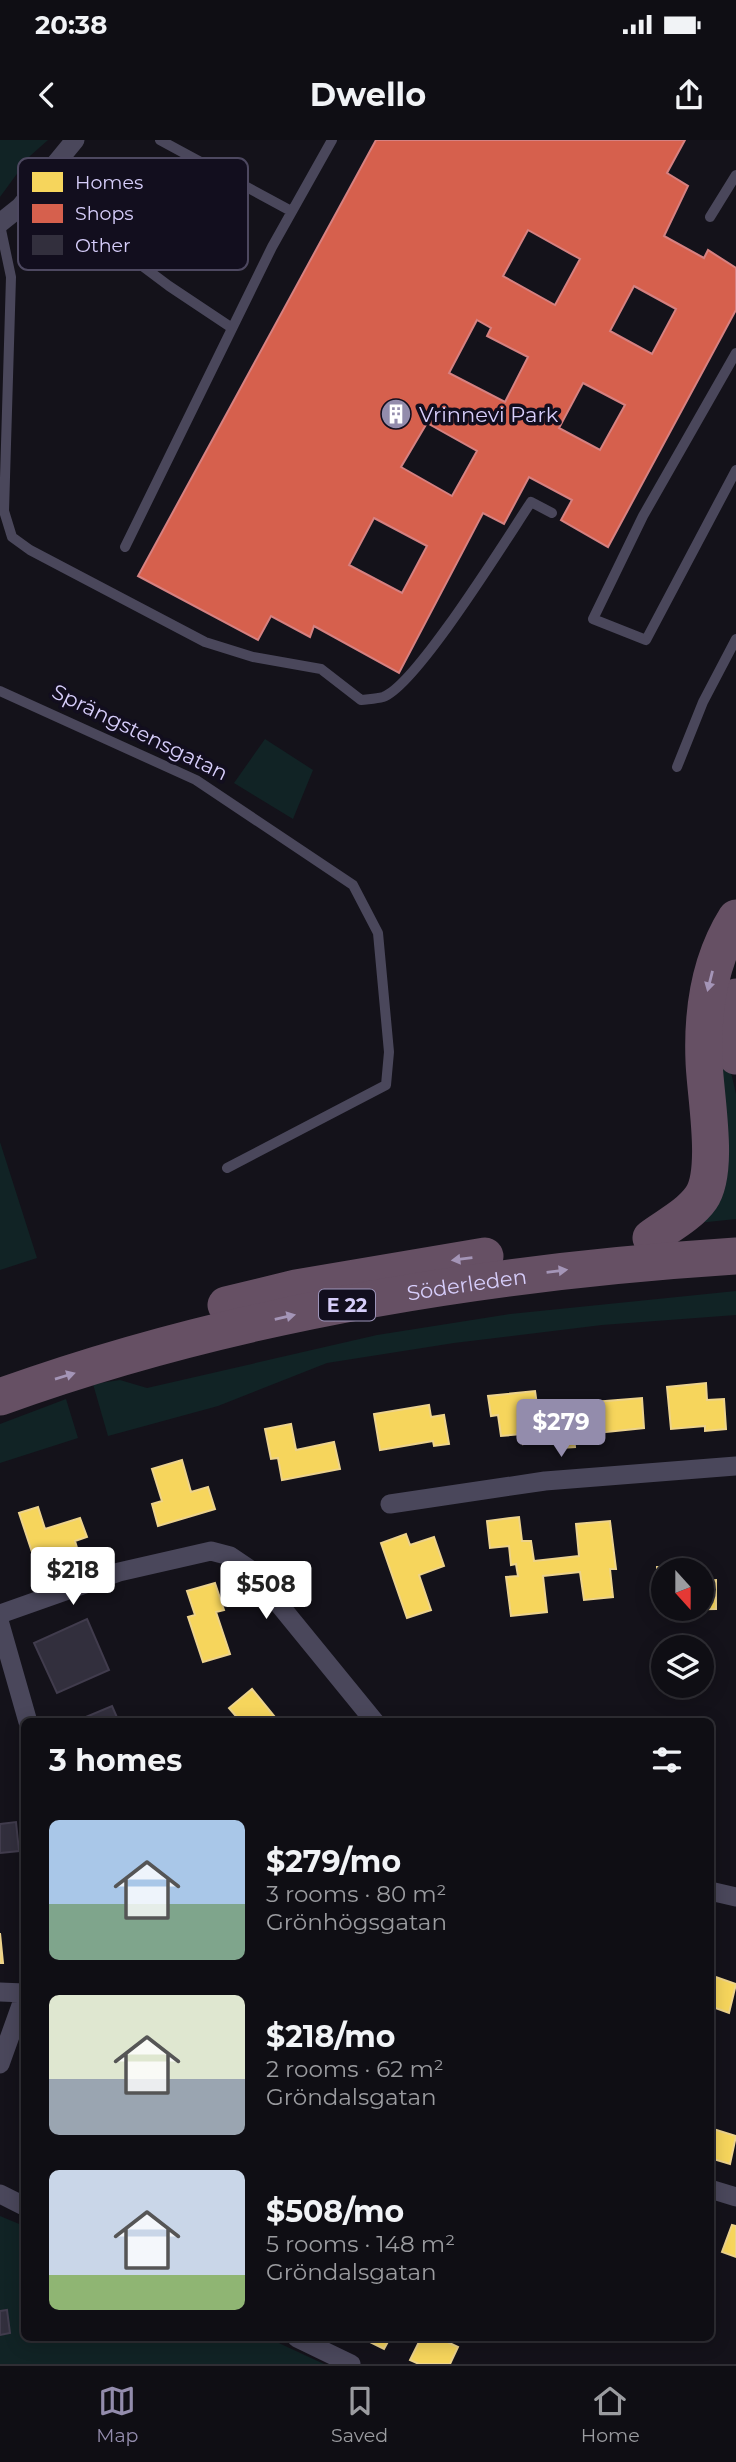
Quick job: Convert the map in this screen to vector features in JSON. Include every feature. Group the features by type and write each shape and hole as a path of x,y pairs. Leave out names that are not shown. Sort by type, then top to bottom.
{"highway":[{"path":"651,1238 689,1211 707,1185 710,1166 704,1059 707,990 721,946 736,918"},
{"path":"736,998 733,1041 736,1056"},
{"name":"Söderleden","path":"0,1371 154,1322 296,1288 428,1263 736,1231"},
{"name":"Söderleden","path":"0,1397 169,1345 306,1312 447,1286 561,1270 736,1256"}],"street":[{"path":"61,158 75,140"},
{"path":"0,224 18,208"},
{"path":"390,1504 545,1481 736,1466"},
{"path":"0,1614 119,1572 211,1551 230,1556 251,1570 372,1718"},
{"path":"0,1624 27,1718"},
{"path":"714,1892 736,1897"},
{"path":"0,1992 21,1995"},
{"path":"0,2064 21,2004"},
{"path":"714,2190 736,2197"},
{"path":"0,2194 21,2204"},
{"path":"303,2341 351,2364"}],"lane":[{"path":"160,140 193,158"},
{"path":"125,547 291,211 332,140"},
{"path":"710,217 736,174"},
{"path":"248,188 291,211"},
{"path":"0,224 11,277 4,511 12,537 30,550 169,625 205,642 253,657 321,669 362,700 384,697 402,683 454,617 531,502 552,513"},
{"path":"149,270 232,328"},
{"path":"736,353 643,516 593,619 646,640 736,470"},
{"path":"677,767 703,702 736,639"},
{"name":"Sprängstensgatan","path":"0,691 196,780 353,885 369,910 378,933 389,1052 386,1085 227,1168"}],"shaded area":[{"path":"0,140 48,140 29,158 18,158 18,172 0,197"},
{"path":"265,739 313,770 293,819 234,783"},
{"path":"735,959 725,1000 724,1042 736,1094 736,1219 698,1223 716,1001"},
{"path":"0,1142 37,1258 0,1270"},
{"path":"736,1291 736,1315 602,1325 454,1343 327,1363 218,1406 108,1436 93,1384 120,1380 147,1388 377,1335 510,1314"},
{"path":"66,1399 78,1438 0,1463 0,1424"},
{"path":"0,2216 21,2225 21,2341 274,2341 324,2364 0,2364"}],"building: Homes":[{"path":"706,1383 707,1400 724,1399 726,1429 705,1431 705,1426 671,1429 667,1387"},
{"path":"535,1391 537,1405 559,1403 561,1425 573,1423 575,1447 560,1448 559,1439 523,1444 522,1434 501,1436 498,1415 491,1416 488,1396"},
{"path":"642,1398 644,1428 597,1433 594,1402"},
{"path":"429,1405 431,1417 444,1415 449,1444 434,1446 433,1441 380,1450 374,1414"},
{"path":"291,1424 296,1450 334,1442 340,1469 282,1480 278,1458 271,1459 265,1429"},
{"path":"182,1460 191,1492 208,1487 215,1509 158,1526 152,1504 162,1501 152,1469"},
{"path":"38,1507 45,1529 80,1518 87,1537 75,1541 78,1551 36,1564 19,1513"},
{"path":"519,1517 522,1541 531,1541 534,1561 579,1556 576,1524 610,1521 616,1569 610,1569 613,1597 584,1600 580,1572 543,1576 547,1612 511,1616 506,1577 518,1576 516,1564 511,1565 509,1546 490,1548 487,1521"},
{"path":"406,1534 410,1545 434,1537 444,1566 419,1575 431,1610 407,1618 381,1543"},
{"path":"716,1580 716,1609 714,1609"},
{"path":"215,1583 224,1610 216,1612 230,1654 203,1662 188,1617 195,1615 187,1591"},
{"path":"252,1689 276,1718 238,1718 229,1708"},
{"path":"0,1933 3,1963 0,1963"},
{"path":"714,1976 736,1984 729,2013 714,2007"},
{"path":"714,2129 736,2136 730,2164 714,2159"},
{"path":"732,2225 736,2226 736,2257 722,2252"},
{"path":"368,2341 388,2341 384,2349"},
{"path":"420,2341 445,2341 458,2347 450,2364 419,2364 410,2360"}],"building: Shops":[{"name":"Vrinnevi Park","path":"376,140 685,140 667,173 688,186 664,236 704,258 708,250 736,268 736,310 608,547 561,520 572,500 529,477 504,524 483,513 399,673 314,626 310,637 271,616 258,640 138,576","holes":["528,230 580,259 555,305 503,276","634,286 676,309 652,354 610,331","477,320 491,328 487,336 528,357 505,402 449,373","583,383 625,405 600,450 559,428","427,423 477,451 452,496 401,467","374,518 427,546 402,593 349,565"]}],"building: Other":[{"path":"87,1619 109,1670 57,1693 34,1643"},
{"path":"112,1706 117,1718 84,1718"},
{"path":"16,1822 19,1851 0,1853 0,1824"},
{"path":"7,2310 10,2333 0,2335 0,2311"}],"place":[{"name":"Vrinnevi Park","path":"396,414"}]}
